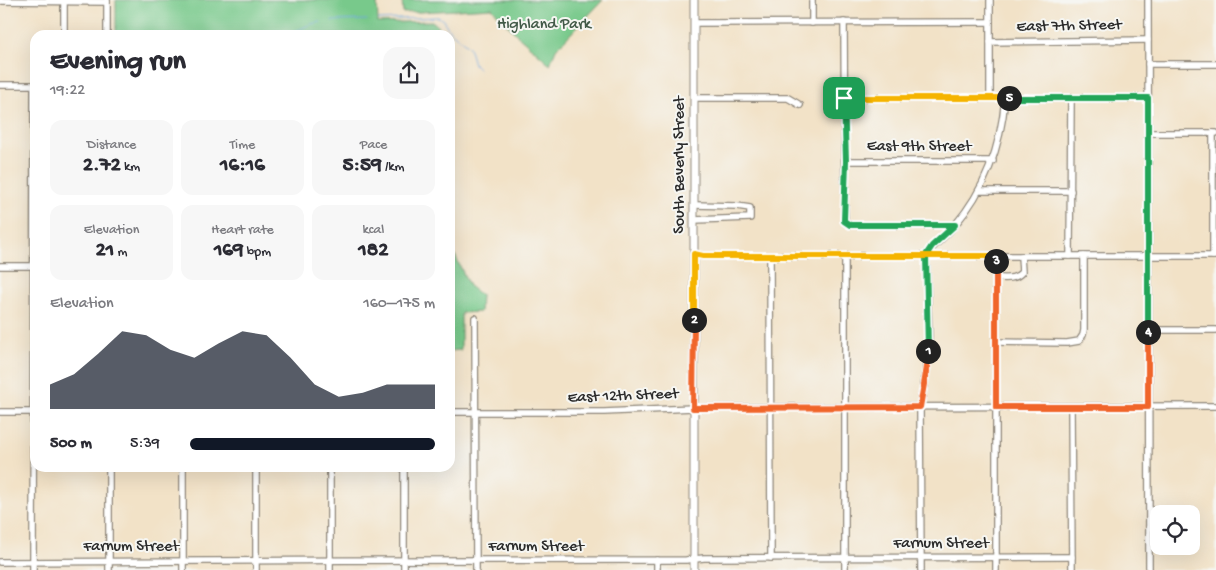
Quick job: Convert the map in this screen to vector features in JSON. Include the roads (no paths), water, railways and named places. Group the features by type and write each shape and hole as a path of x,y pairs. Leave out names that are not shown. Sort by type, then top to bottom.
{"main road":[{"name":"South Beverly Street","path":"694,0 694,570"}],"street":[{"path":"812,0 812,23"},
{"path":"990,0 990,98"},
{"path":"1148,0 1148,570"},
{"path":"0,1 107,1 107,30"},
{"path":"64,1 64,30"},
{"path":"844,22 846,161 844,221 850,225 955,225"},
{"path":"694,24 990,22"},
{"name":"East 7th Street","path":"990,42 1148,40"},
{"path":"1148,64 1216,64"},
{"path":"0,85 30,85"},
{"path":"694,98 788,98 800,105"},
{"path":"844,98 1148,98"},
{"path":"921,570 920,407 927,367 929,336 926,255 932,246 955,225 979,191 993,161 1004,116 1006,98"},
{"path":"1070,256 1071,98"},
{"path":"694,254 703,256 1214,256 1214,133 1148,133"},
{"name":"East 9th Street","path":"846,161 993,161"},
{"path":"979,191 1071,191"},
{"path":"694,205 750,208 750,218 694,220"},
{"path":"770,256 771,558"},
{"path":"845,256 845,570"},
{"path":"996,256 996,570"},
{"path":"996,278 1018,277 1022,272 1021,256"},
{"path":"996,342 1067,343 1079,341 1084,330 1084,256"},
{"path":"0,266 30,266"},
{"path":"475,318 476,570"},
{"path":"1148,330 1216,330"},
{"name":"East 12th Street","path":"455,412 604,412 770,407 1216,406"},
{"path":"1071,407 1072,570"},
{"path":"0,412 30,412"},
{"path":"33,570 34,472"},
{"path":"109,472 109,570"},
{"path":"183,472 183,570"},
{"path":"256,472 256,570"},
{"path":"330,472 330,570"},
{"path":"404,472 404,570"},
{"name":"Farnum Street","path":"0,562 1072,558"},
{"path":"657,560 657,570"}],"waterway":[{"path":"379,20 438,17 443,20 449,30"},
{"path":"332,21 367,20"},
{"path":"298,30 321,22"},
{"path":"455,35 469,47 474,64 479,69"}],"park label":[{"name":"Highland Park","path":"544,25"}]}
